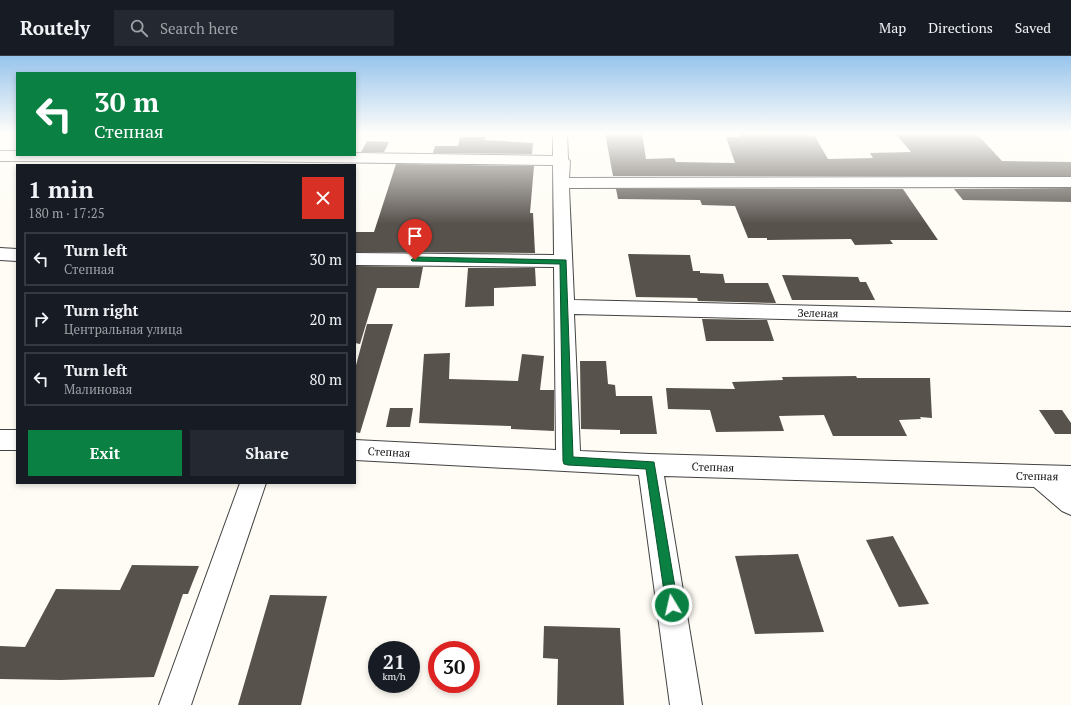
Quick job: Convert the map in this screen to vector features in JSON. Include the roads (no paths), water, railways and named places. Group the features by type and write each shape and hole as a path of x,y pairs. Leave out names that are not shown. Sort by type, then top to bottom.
{"street":[{"path":"562,163 568,461"},
{"path":"562,182 1071,182"},
{"path":"0,254 16,255"},
{"path":"356,259 564,261"},
{"name":"Зеленая","path":"565,307 1071,319"},
{"path":"0,440 16,440"},
{"name":"Степная","path":"356,450 650,465 1071,477"},
{"path":"650,465 686,705"},
{"path":"1039,476 1071,503"},
{"path":"175,705 253,484"}]}
